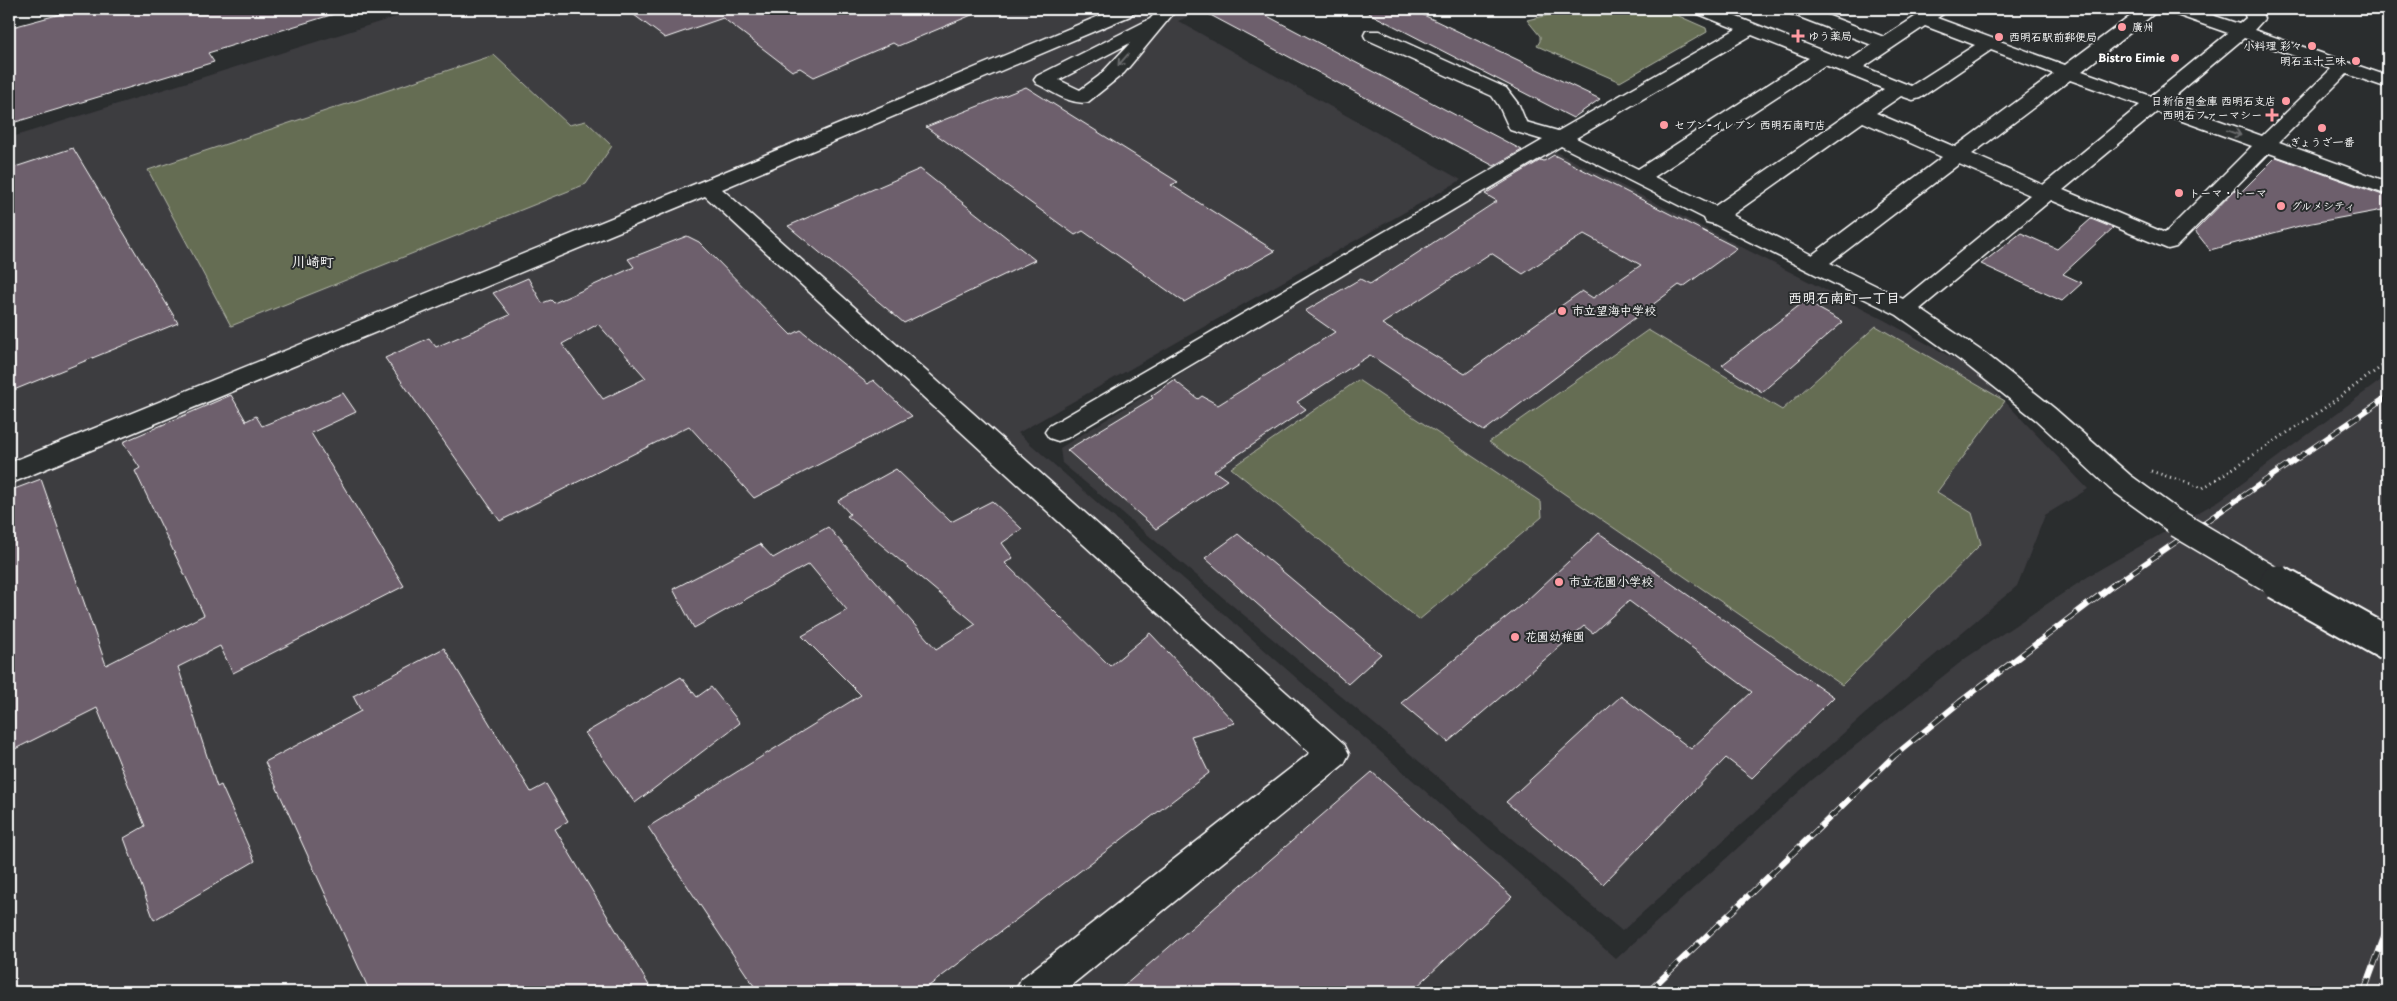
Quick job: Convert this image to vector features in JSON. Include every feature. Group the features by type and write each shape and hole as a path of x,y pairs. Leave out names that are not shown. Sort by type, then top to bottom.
{"street":[{"path":"9,474 708,187 1124,12 1127,9"},
{"path":"1155,23 1044,80 1080,98 1100,88 1168,9"},
{"path":"1702,9 1913,94 1988,44"},
{"path":"1795,9 1886,44"},
{"path":"1850,68 1939,9"},
{"path":"1813,265 2150,9"},
{"path":"2177,9 2388,82"},
{"path":"1904,310 2242,31 2255,19 2252,9"},
{"path":"1922,20 2388,189"},
{"path":"1058,432 1329,271 1474,190 1751,28"},
{"path":"1373,35 1499,92 1509,105 1517,126 1560,138 1714,217 1904,310 1977,360 2030,402 2109,472 2178,524 2277,583 2388,644"},
{"path":"1638,178 1824,58"},
{"path":"1861,114 2168,242 2344,66"},
{"path":"1714,217 1899,88"},
{"path":"708,187 1333,754 1034,992"}],"path":[{"path":"2109,472 2127,467 2149,470 2204,488 2316,414 2388,362"}],"shaded area":[{"path":"421,9 1205,9 1178,21 1461,180 1018,433 1616,959 1812,780 1966,658 2092,574 2220,500 2388,375 2388,992 9,992 9,138"},
{"path":"1554,151 1884,320 1976,371 2088,489 2045,515 2017,586 1866,713 1622,931 1062,463 1060,448 1289,307"}],"green space":[{"path":"1574,9 1663,9 1706,28 1707,32 1620,82 1537,46 1540,36 1527,20"},
{"path":"494,55 569,125 586,121 612,146 586,184 231,326 148,170"},
{"path":"1876,326 2005,401 1937,492 1972,513 1981,544 1842,685 1489,442 1648,330 1782,410"},
{"path":"1358,380 1541,502 1542,517 1419,620 1231,468"}],"building":[{"path":"79,9 333,9 334,14 208,53 214,62 9,124 9,28"},
{"path":"626,9 986,9 898,46 893,43 814,77 800,68 792,71 723,18 665,38"},
{"path":"1199,9 1254,9 1522,150 1494,166"},
{"path":"1361,9 1411,9 1600,99 1573,118"},
{"path":"1026,87 1178,182 1171,185 1275,251 1184,302 1083,231 1075,235 926,127"},
{"path":"73,148 178,323 9,392 9,169"},
{"path":"1554,155 1737,248 1683,287 1679,285 1484,431 1370,355 1297,402 1306,409 1214,471 1227,480 1156,529 1067,450 1153,398 1151,396 1174,380 1198,399 1202,396 1218,405 1335,332 1305,311 1360,279 1370,284 1497,201 1485,194 1541,160 1544,161","holes":["1584,234 1641,265 1593,298 1582,291 1465,374 1382,324 1491,253 1523,274"]},
{"path":"2276,157 2388,197 2388,209 2307,224 2210,250 2195,231 2235,190 2240,193"},
{"path":"920,169 1035,260 904,323 788,226"},
{"path":"2091,219 2113,228 2063,274 2082,283 2062,301 1981,264 2021,233 2057,249"},
{"path":"687,236 699,242 791,335 801,330 868,384 873,380 912,416 754,498 689,426 500,521 385,358 429,338 436,347 510,315 493,293 528,278 542,303 551,300 554,303 634,267 628,259","holes":["598,324 646,378 603,399 562,344"]},
{"path":"1805,301 1843,322 1762,392 1722,365"},
{"path":"343,393 356,412 311,433 404,586 233,673 220,646 178,667 217,787 221,785 255,861 154,920 124,838 145,826 97,708 9,752 9,491 41,479 106,665 204,615 135,471 140,468 123,442 231,395 246,421 256,416 262,426"},
{"path":"896,469 951,522 992,501 1022,529 1002,543 1013,558 1005,563 1110,666 1150,633 1235,723 1191,736 1209,773 921,992 758,992 648,827 861,695 802,636 847,610 809,564 694,628 673,589 760,544 773,558 828,527 936,649 976,624 847,516 850,514 838,501"},
{"path":"1599,533 1834,697 1752,778 1726,758 1603,884 1506,802 1621,696 1691,749 1752,692 1629,601 1593,633 1584,626 1448,742 1401,703 1525,602"},
{"path":"1238,534 1381,654 1348,684 1205,558"},
{"path":"444,648 531,792 546,784 568,821 555,829 653,992 370,992 265,762 361,711 353,696"},
{"path":"681,677 697,697 711,687 740,723 635,803 585,733"},
{"path":"1372,772 1512,897 1411,992 1117,992"}],"railway":[{"path":"2115,584 2388,396"},
{"path":"1648,992 1894,756 1960,702 2117,582"},
{"path":"2364,992 2388,926"}],"place":[{"name":"廣州","path":"2122,27"},
{"name":"ゆう薬局","path":"1798,36"},
{"name":"西明石駅前郵便局","path":"1999,37"},
{"name":"小料理 彩々","path":"2312,46"},
{"name":"Bistro Eimie","path":"2175,58"},
{"name":"明石玉十三味","path":"2356,61"},
{"name":"日新信用金庫 西明石支店","path":"2286,101"},
{"name":"西明石ファーマシー","path":"2272,115"},
{"name":"セブン-イレブン 西明石南町店","path":"1664,125"},
{"name":"ぎょうざ一番","path":"2322,128"},
{"name":"トーマ・トーマ","path":"2179,193"},
{"name":"グルメシティ","path":"2281,206"},
{"name":"市立望海中学校","path":"1562,311"},
{"name":"市立花園小学校","path":"1559,582"},
{"name":"花園幼稚園","path":"1515,637"}],"district":[{"name":"川崎町","path":"313,262"},
{"name":"西明石南町一丁目","path":"1844,298"}]}
